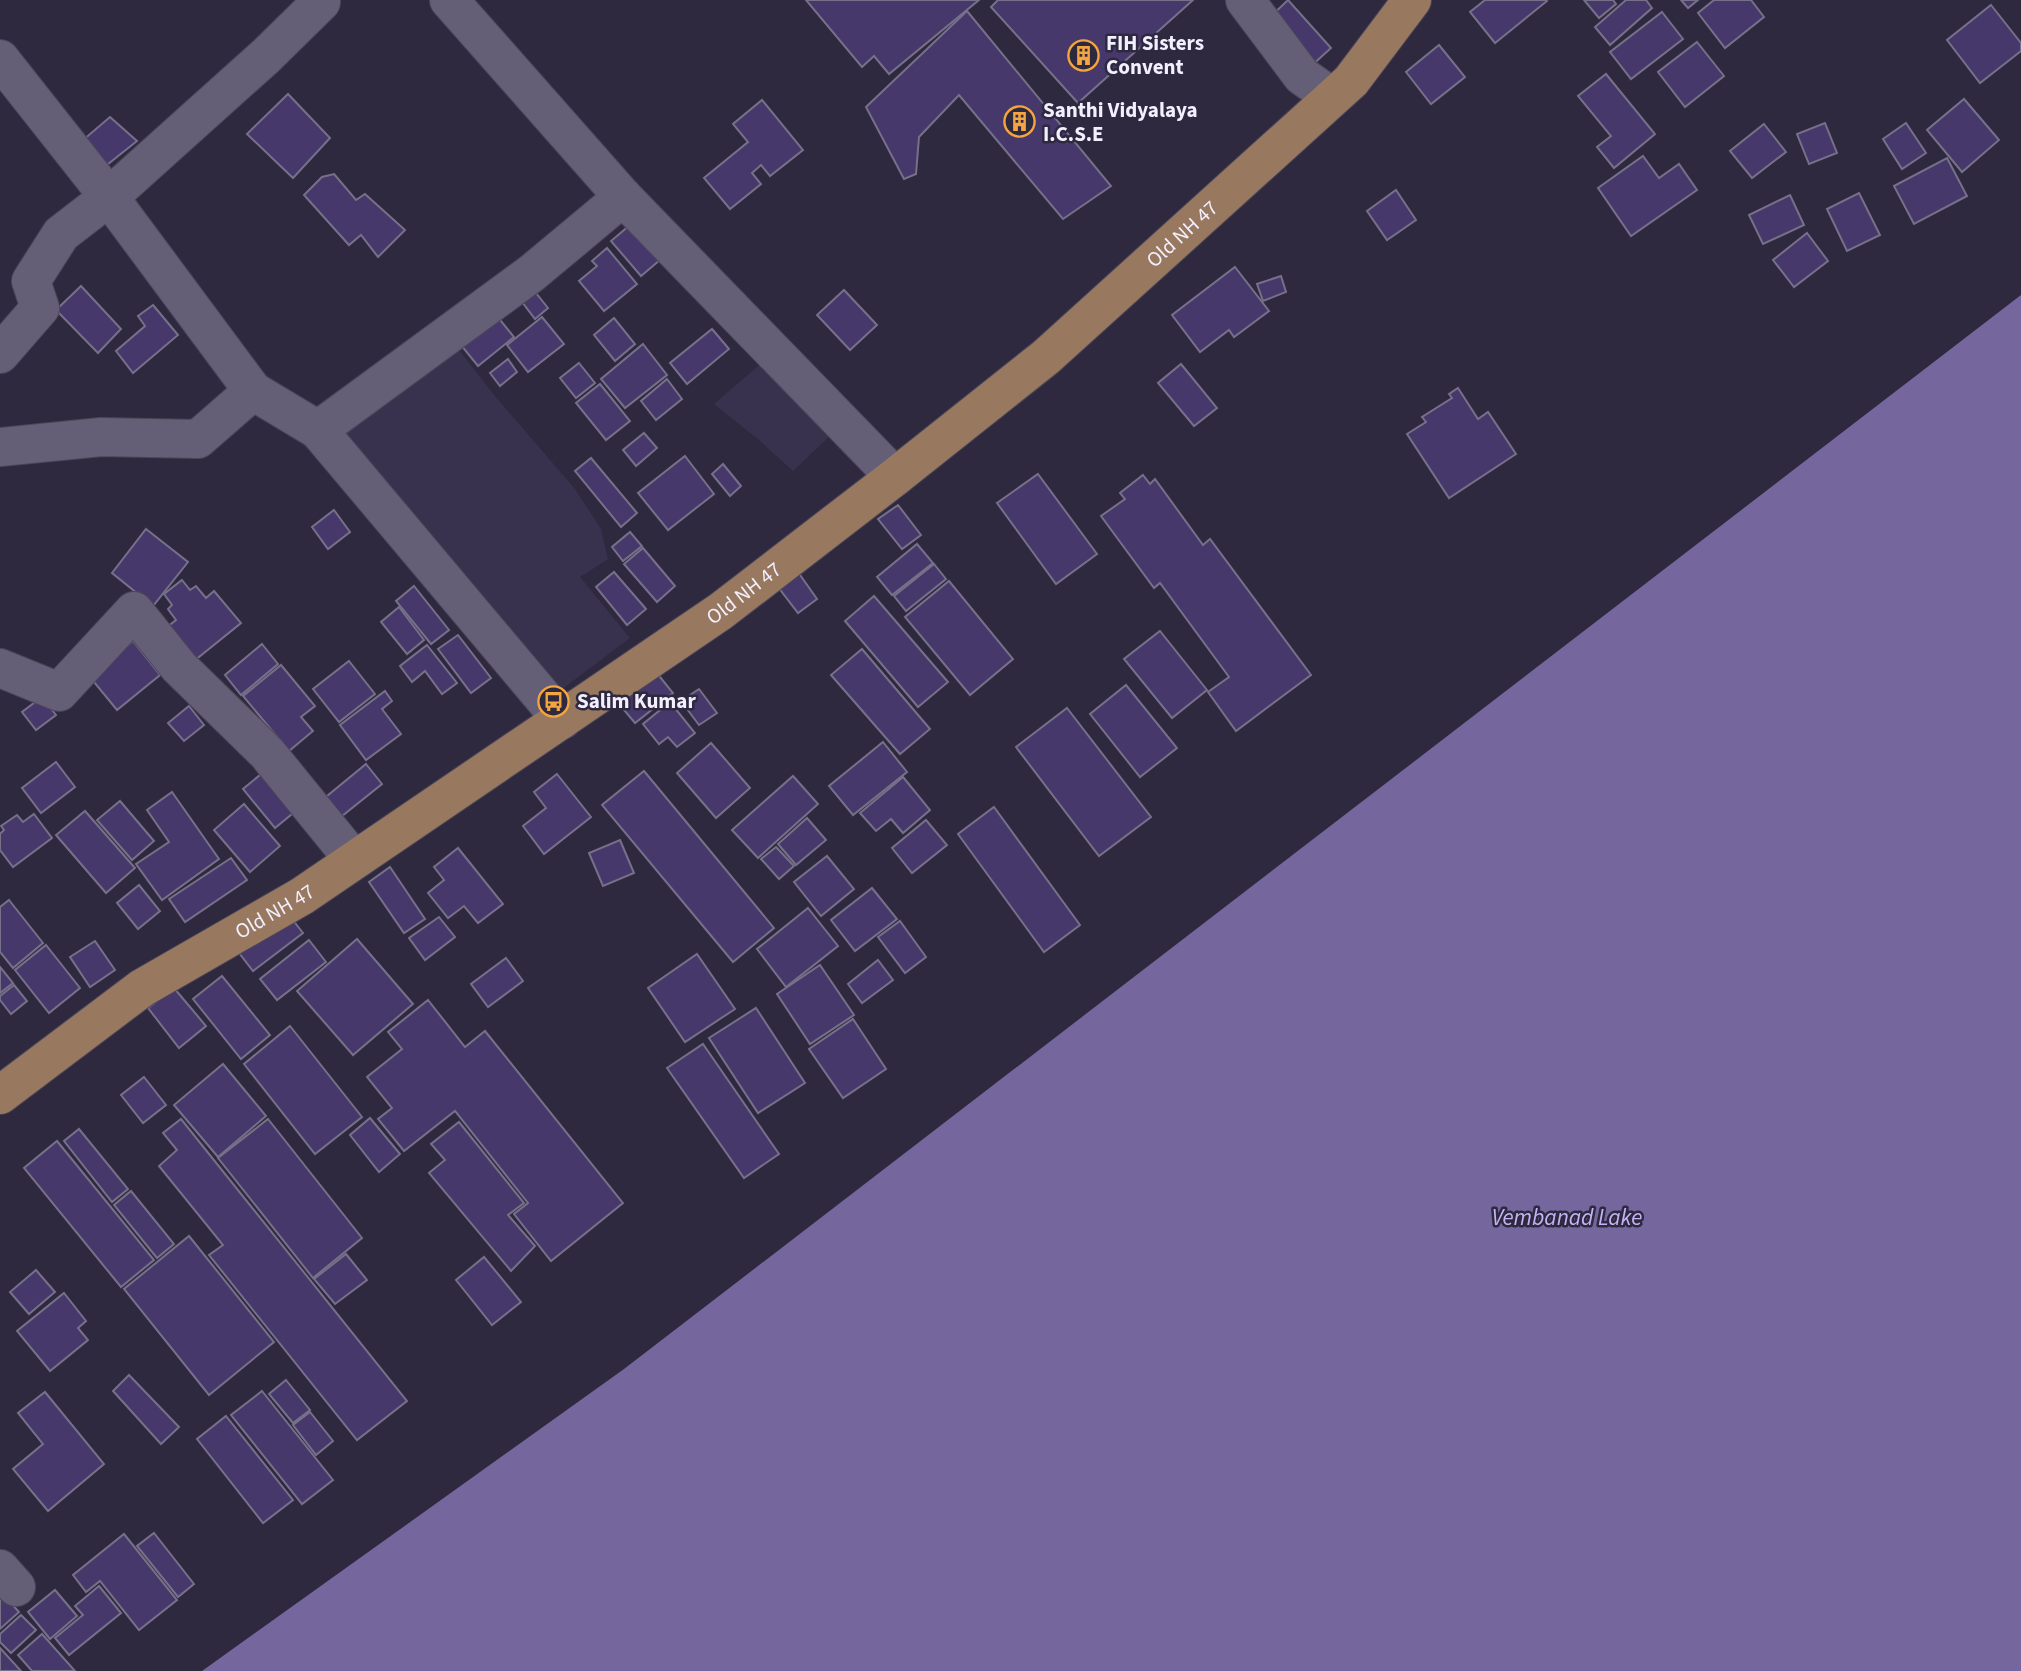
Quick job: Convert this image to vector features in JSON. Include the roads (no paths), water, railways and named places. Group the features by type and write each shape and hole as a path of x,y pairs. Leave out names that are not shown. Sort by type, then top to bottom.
{"main road":[{"name":"Old NH 47","path":"0,1095 142,988 302,896 721,611 895,477 1046,356 1350,81 1412,0"}],"street":[{"path":"0,354 40,308 31,281 61,234 109,197 266,56 321,2 320,0"},
{"path":"449,0 623,197 895,477"},
{"path":"1245,0 1302,76 1332,97"},
{"path":"0,59 109,197 253,391 318,430 562,720"},
{"path":"318,430 532,273 623,197"},
{"path":"0,447 101,437 198,439 253,391"},
{"path":"0,668 59,692 134,611 179,667 267,753 354,860"}],"water":[{"name":"Vembanad Lake","path":"2021,295 2021,1671 202,1671 624,1369"}],"place":[{"name":"FIH Sisters Convent","path":"1083,55"},
{"name":"Santhi Vidyalaya I.C.S.E","path":"1020,122"},
{"name":"Salim Kumar","path":"554,701"}]}
